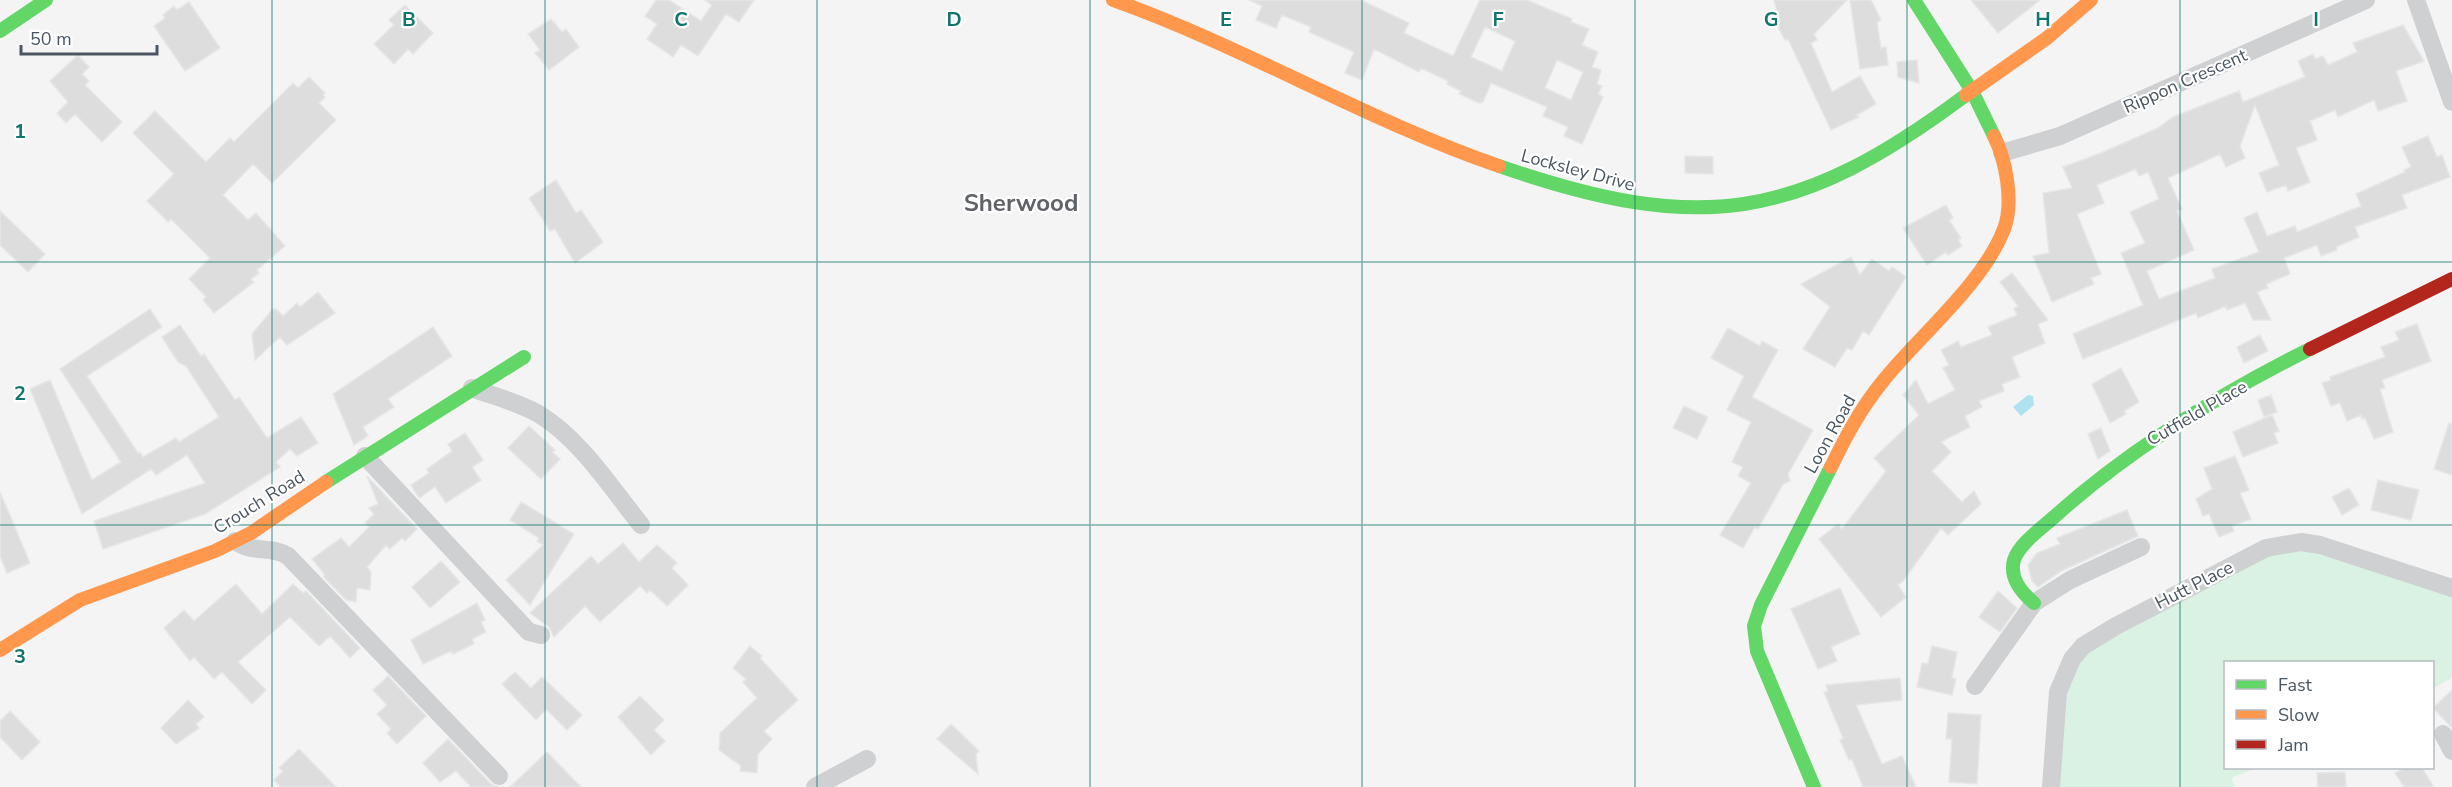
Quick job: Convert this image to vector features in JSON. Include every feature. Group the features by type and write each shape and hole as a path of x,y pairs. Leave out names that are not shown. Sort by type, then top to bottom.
{"street":[{"path":"0,31 46,0"},
{"name":"Locksley Drive","path":"1113,0 1433,141 1498,167 1593,196 1653,207 1687,210 1769,201 1816,186 1895,147 2087,4 2100,0"},
{"name":"Loon Road","path":"1814,787 1756,651 1754,626 1761,605 1856,417 1883,381 1995,251 2005,227 2007,214 2007,175 2002,153 1972,91 1914,0"},
{"name":"Rippon Crescent","path":"2002,153 2033,145 2079,128 2366,0"},
{"path":"2416,0 2452,102"},
{"name":"Cutfield Place","path":"2034,603 2019,590 2013,578 2014,561 2021,549 2060,510 2122,459 2187,416 2452,279"},
{"name":"Crouch Road","path":"0,650 80,600 215,551 235,541 365,456 524,357"},
{"path":"472,388 536,412 554,425 581,452 641,525"},
{"path":"365,456 529,632 542,635"},
{"path":"235,541 250,550 280,551 288,556 499,776"},
{"name":"Hutt Place","path":"2051,787 2058,692 2072,659 2083,646 2116,626 2266,548 2301,542 2320,545 2452,588"},
{"path":"1975,686 2034,603 2070,580 2141,546"},
{"path":"2443,734 2452,751"},
{"path":"815,787 867,759"}],"green space":[{"path":"2304,550 2452,594 2452,678 2434,687 2434,661 2224,661 2224,769 2254,769 2231,778 2235,787 2057,787 2065,677 2077,658 2247,565 2278,552"}],"water":[{"path":"2028,395 2033,396 2034,405 2021,416 2013,407"}],"building":[{"path":"656,0 669,0 701,21 712,5 705,0 754,0 739,22 726,14 698,56 681,45 673,57 647,39 657,24 645,16"},
{"path":"1249,0 1361,0 1409,23 1404,33 1453,56 1480,0 1527,0 1572,19 1571,22 1589,29 1582,45 1598,52 1592,67 1601,70 1597,84 1602,86 1598,94 1603,97 1582,144 1564,136 1568,127 1543,116 1547,107 1491,83 1483,102 1479,103 1459,94 1461,91 1447,84 1448,81 1421,68 1419,72 1374,49 1362,80 1345,73 1354,52 1309,32 1311,27 1282,15 1276,28 1256,20 1262,6","holes":["1485,27 1515,41 1502,71 1471,57","1557,60 1583,72 1571,100 1545,88"]},
{"path":"1774,0 1847,0 1814,34 1817,40 1811,43 1832,92 1860,76 1876,104 1857,115 1859,117 1831,130 1788,39 1785,40 1775,21 1779,19"},
{"path":"1850,0 1871,0 1881,20 1877,22 1881,48 1886,47 1888,65 1860,69"},
{"path":"1971,0 2040,0 1998,33"},
{"path":"189,2 220,48 185,71 154,26 165,18 163,15 174,6 177,10"},
{"path":"405,5 433,33 413,54 408,49 394,64 374,44 394,25 389,20"},
{"path":"551,19 562,32 566,29 579,47 549,70 535,53 540,50 528,34"},
{"path":"2403,25 2424,61 2396,71 2407,101 2378,111 2374,100 2338,117 2335,110 2310,121 2317,140 2296,148 2310,182 2288,191 2286,185 2267,192 2259,173 2279,165 2255,105 2240,146 2245,158 2226,167 2220,154 2168,178 2182,209 2177,211 2194,250 2147,271 2159,299 2215,278 2212,269 2259,252 2244,218 2257,212 2267,236 2295,226 2297,232 2361,206 2356,194 2405,172 2404,170 2411,167 2402,147 2428,136 2437,157 2442,155 2450,177 2402,195 2407,208 2355,227 2359,237 2336,247 2337,250 2321,256 2317,245 2284,258 2290,274 2266,284 2268,288 2257,292 2271,320 2253,320 2245,303 2227,310 2226,306 2198,318 2196,313 2083,359 2073,334 2143,305 2121,253 2145,243 2130,212 2159,199 2148,172 2139,176 2136,169 2097,185 2104,203 2077,214 2101,274 2091,278 2094,284 2052,302 2033,256 2049,253 2043,193 2072,188 2063,167 2158,128 2173,117 2239,91 2243,102 2305,77 2298,61 2313,54 2315,59 2323,56 2328,65 2357,52 2353,43"},
{"path":"78,55 89,67 82,74 89,81 85,85 122,122 102,142 75,114 66,123 57,113 68,102 50,81"},
{"path":"1917,60 1919,83 1898,77 1897,62"},
{"path":"309,77 325,93 323,95 325,97 319,103 336,120 272,183 253,164 223,195 248,220 256,213 285,246 257,270 259,273 251,279 254,282 214,313 203,300 206,297 189,279 210,258 171,219 168,222 147,201 174,174 133,133 155,111 206,162 230,138 234,142 293,83 298,88"},
{"path":"1685,156 1713,157 1713,174 1685,173"},
{"path":"556,180 576,213 581,210 603,242 575,263 555,229 550,231 529,198"},
{"path":"1946,205 1953,218 1949,220 1961,238 1958,240 1962,246 1948,255 1946,252 1927,265 1903,228"},
{"path":"0,211 45,254 28,272 0,245"},
{"path":"1851,257 1860,275 1872,259 1889,271 1892,267 1906,277 1869,335 1863,331 1852,350 1847,348 1835,367 1803,349 1830,307 1801,284"},
{"path":"2012,273 2048,320 2038,324 2045,343 2012,357 2020,377 2002,384 2004,391 1979,401 1982,407 1965,416 1970,427 1941,442 1951,452 1932,471 1962,502 1974,491 1981,504 1948,535 1941,528 1898,585 1906,597 1881,617 1819,539 1838,524 1842,529 1886,471 1874,458 1919,415 1903,395 1916,380 1928,404 1955,390 1943,368 1949,365 1941,350 1958,341 1961,347 1992,335 1988,327 2017,315 2014,308 2018,306 2000,282"},
{"path":"318,292 335,313 287,345 280,337 255,360 252,334 272,310 276,309 283,316 297,303 300,307"},
{"path":"150,309 162,327 87,376 138,453 140,452 143,457 176,438 179,442 219,417 186,366 178,362 162,337 180,325 201,356 204,354 235,400 239,397 267,438 301,417 318,443 297,456 290,449 276,462 280,467 205,514 103,549 94,521 205,483 187,455 156,475 151,469 82,514 30,389 50,380 92,480 121,462 60,369"},
{"path":"2417,324 2431,361 2382,380 2385,388 2380,389 2393,432 2374,439 2365,418 2362,419 2361,415 2347,421 2340,403 2331,406 2322,383 2331,380 2330,377 2385,357 2381,347 2399,340 2395,332"},
{"path":"433,327 452,356 388,399 394,407 363,427 368,436 354,445 333,394"},
{"path":"1728,328 1760,346 1762,341 1778,350 1752,397 1813,430 1788,474 1790,481 1783,484 1758,529 1755,527 1743,548 1720,535 1751,483 1738,476 1743,467 1732,462 1751,422 1727,410 1744,376 1711,358"},
{"path":"2260,335 2268,351 2244,363 2237,347"},
{"path":"2121,368 2139,402 2124,411 2126,414 2110,423 2092,384"},
{"path":"2271,395 2277,412 2264,417 2258,400"},
{"path":"1684,406 1708,417 1697,439 1673,428"},
{"path":"2272,415 2279,431 2274,433 2278,443 2243,457 2233,432"},
{"path":"2449,423 2452,424 2452,475 2434,469"},
{"path":"529,426 555,450 552,452 560,459 541,479 508,448"},
{"path":"2101,428 2110,451 2098,459 2088,434"},
{"path":"465,433 483,460 472,467 481,480 446,503 435,487 419,498 411,485 429,473 427,469 452,451 448,444"},
{"path":"2235,456 2249,490 2240,493 2251,519 2232,526 2234,531 2219,537 2209,514 2203,516 2196,499 2212,489 2204,468"},
{"path":"367,476 417,529 405,541 402,538 390,549 386,545 367,567 371,572 370,590 357,588 356,602 346,600 323,576 325,575 312,559 341,538 349,547 369,527 365,523 374,514 369,508 378,504"},
{"path":"2378,480 2419,490 2411,520 2371,510"},
{"path":"2349,488 2359,505 2342,515 2332,497"},
{"path":"0,492 30,563 7,573 0,556"},
{"path":"521,502 574,534 530,605 506,580 543,545 537,541 539,538 510,520"},
{"path":"2127,510 2138,536 2061,571 2038,587 2032,581 2028,565 2037,553 2060,544 2057,538"},
{"path":"623,543 639,562 657,545 677,563 672,568 688,585 667,606 650,590 647,593 640,586 600,622 585,606 554,637 549,627 530,613 591,556 598,564"},
{"path":"441,561 460,582 430,608 412,587"},
{"path":"236,584 262,614 293,584 303,593 306,591 360,648 350,658 330,636 319,646 290,617 238,662 266,690 252,704 222,672 214,679 194,657 190,661 164,628 184,610 194,621"},
{"path":"1840,588 1860,634 1831,647 1837,661 1818,669 1791,609"},
{"path":"1998,591 2017,608 2000,632 1979,617"},
{"path":"477,603 485,620 481,622 486,632 472,639 474,644 453,654 451,651 423,664 411,640"},
{"path":"750,646 762,656 760,658 798,700 764,731 772,739 758,754 757,773 740,771 741,766 719,750 720,733 757,698 743,682 746,679 733,668"},
{"path":"1932,646 1957,652 1952,678 1956,679 1952,695 1917,687 1922,663 1928,664"},
{"path":"515,672 531,688 542,677 582,715 567,730 546,709 536,720 502,684"},
{"path":"388,676 426,716 397,744 387,733 391,729 377,714 387,705 373,690"},
{"path":"1900,678 1902,700 1856,705 1882,764 1902,756 1916,787 1863,787 1852,759 1849,760 1840,740 1843,738 1824,692 1828,691 1826,685"},
{"path":"2452,690 2452,728 2434,709"},
{"path":"640,696 664,720 654,730 665,741 651,755 618,717"},
{"path":"188,700 204,717 196,724 199,728 176,744 161,728"},
{"path":"10,711 40,742 22,760 0,737 0,721"},
{"path":"1948,713 1981,715 1977,784 1949,782 1952,739 1946,739"},
{"path":"951,724 979,751 976,754 978,774 937,739"},
{"path":"448,739 491,784 498,787 471,787 456,771 440,782 423,763"},
{"path":"299,749 336,787 281,787 274,780 283,771 279,768"},
{"path":"547,752 581,787 510,787"},
{"path":"2403,769 2423,769 2434,787 2404,787 2395,773"},
{"path":"2345,772 2346,787 2318,787 2317,773"}],"traffic: fast":[{"path":"0,31 46,0"},
{"path":"1914,0 1972,91 1994,136"},
{"path":"1499,166 1570,188 1632,202 1690,207 1744,204 1796,191 1849,169 1905,137 1966,95"},
{"path":"2034,603 2017,584 2013,573 2014,560 2031,537 2083,492 2176,424 2310,349"},
{"path":"326,482 524,357"},
{"path":"1814,787 1757,651 1754,626 1761,605 1831,467"}],"traffic: slow":[{"path":"1113,0 1210,39 1401,127 1499,166"},
{"path":"1966,95 2047,38 2091,0"},
{"path":"1831,467 1854,422 1875,391 1966,289 1994,249 2004,229 2008,207 2007,182 2002,157 1994,136"},
{"path":"0,650 80,600 215,551 251,533 326,482"}],"traffic: jam":[{"path":"2310,349 2452,279"}],"district":[{"name":"Sherwood","path":"1021,203"}]}
